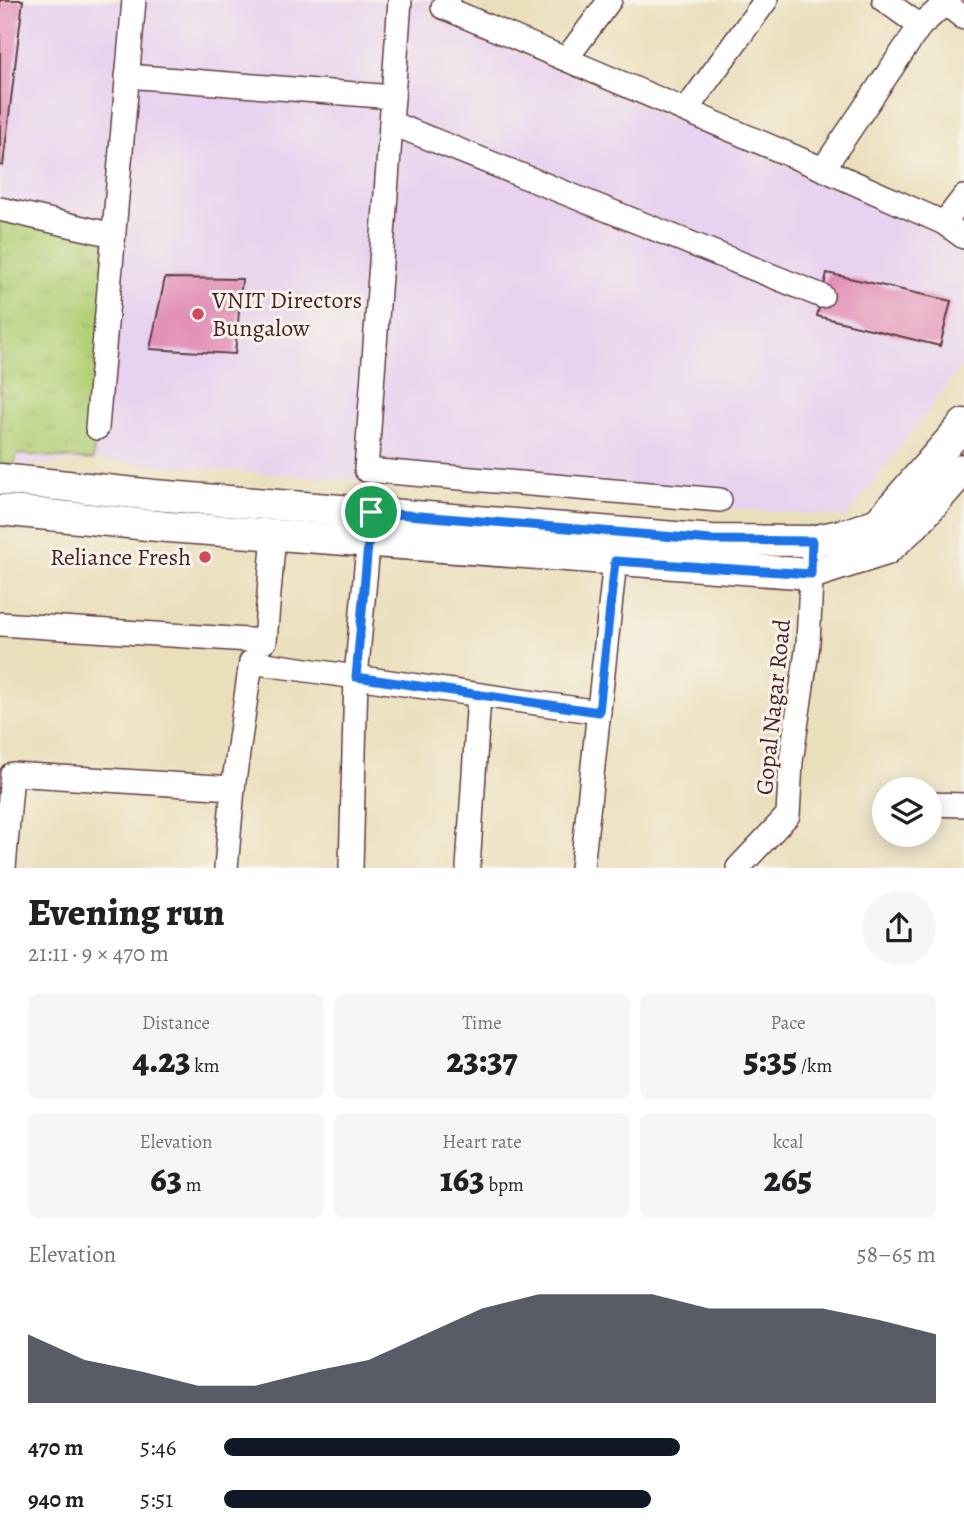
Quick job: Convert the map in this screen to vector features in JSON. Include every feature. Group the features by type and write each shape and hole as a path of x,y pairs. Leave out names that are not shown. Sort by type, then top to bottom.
{"main road":[{"path":"0,510 274,534 370,526 712,540 812,541 850,533 878,523 964,424"},
{"path":"0,479 370,526 615,561 811,574 886,550 915,524 964,469"}],"street":[{"path":"97,428 134,0"},
{"path":"400,0 366,470 720,499"},
{"path":"449,0 443,7 823,169 944,223 964,237"},
{"path":"566,59 610,0"},
{"path":"686,110 766,0"},
{"path":"884,0 920,26"},
{"path":"823,169 920,26 953,7"},
{"path":"127,76 393,97"},
{"path":"391,123 822,296"},
{"path":"944,223 964,197"},
{"path":"0,209 113,235"},
{"path":"351,868 356,677 370,526"},
{"path":"0,624 265,641 274,534"},
{"name":"Gopal Nagar Road","path":"740,866 788,815 791,762 808,644 812,541"},
{"path":"582,868 615,561"},
{"path":"226,868 233,788 251,662 599,712"},
{"path":"468,868 479,695"},
{"path":"4,868 12,774 233,788"},
{"path":"942,804 964,805"}],"shaded area":[{"path":"0,0 437,0 427,14 964,243 964,363 847,517 93,460 14,466 0,464"}],"green space":[{"path":"0,210 113,235 93,460 17,454 14,466 0,464"}],"building":[{"path":"0,0 23,0 3,166 0,165"},
{"path":"827,273 951,301 940,346 817,316"},
{"name":"VNIT Directors Bungalow","path":"165,278 242,279 235,354 150,349"}],"place":[{"name":"VNIT Directors Bungalow","path":"198,314"},
{"name":"Reliance Fresh","path":"205,557"}],"route":[{"path":"371,512 569,526 712,540 812,541 811,574 615,561 599,712 356,677 371,512"}]}
